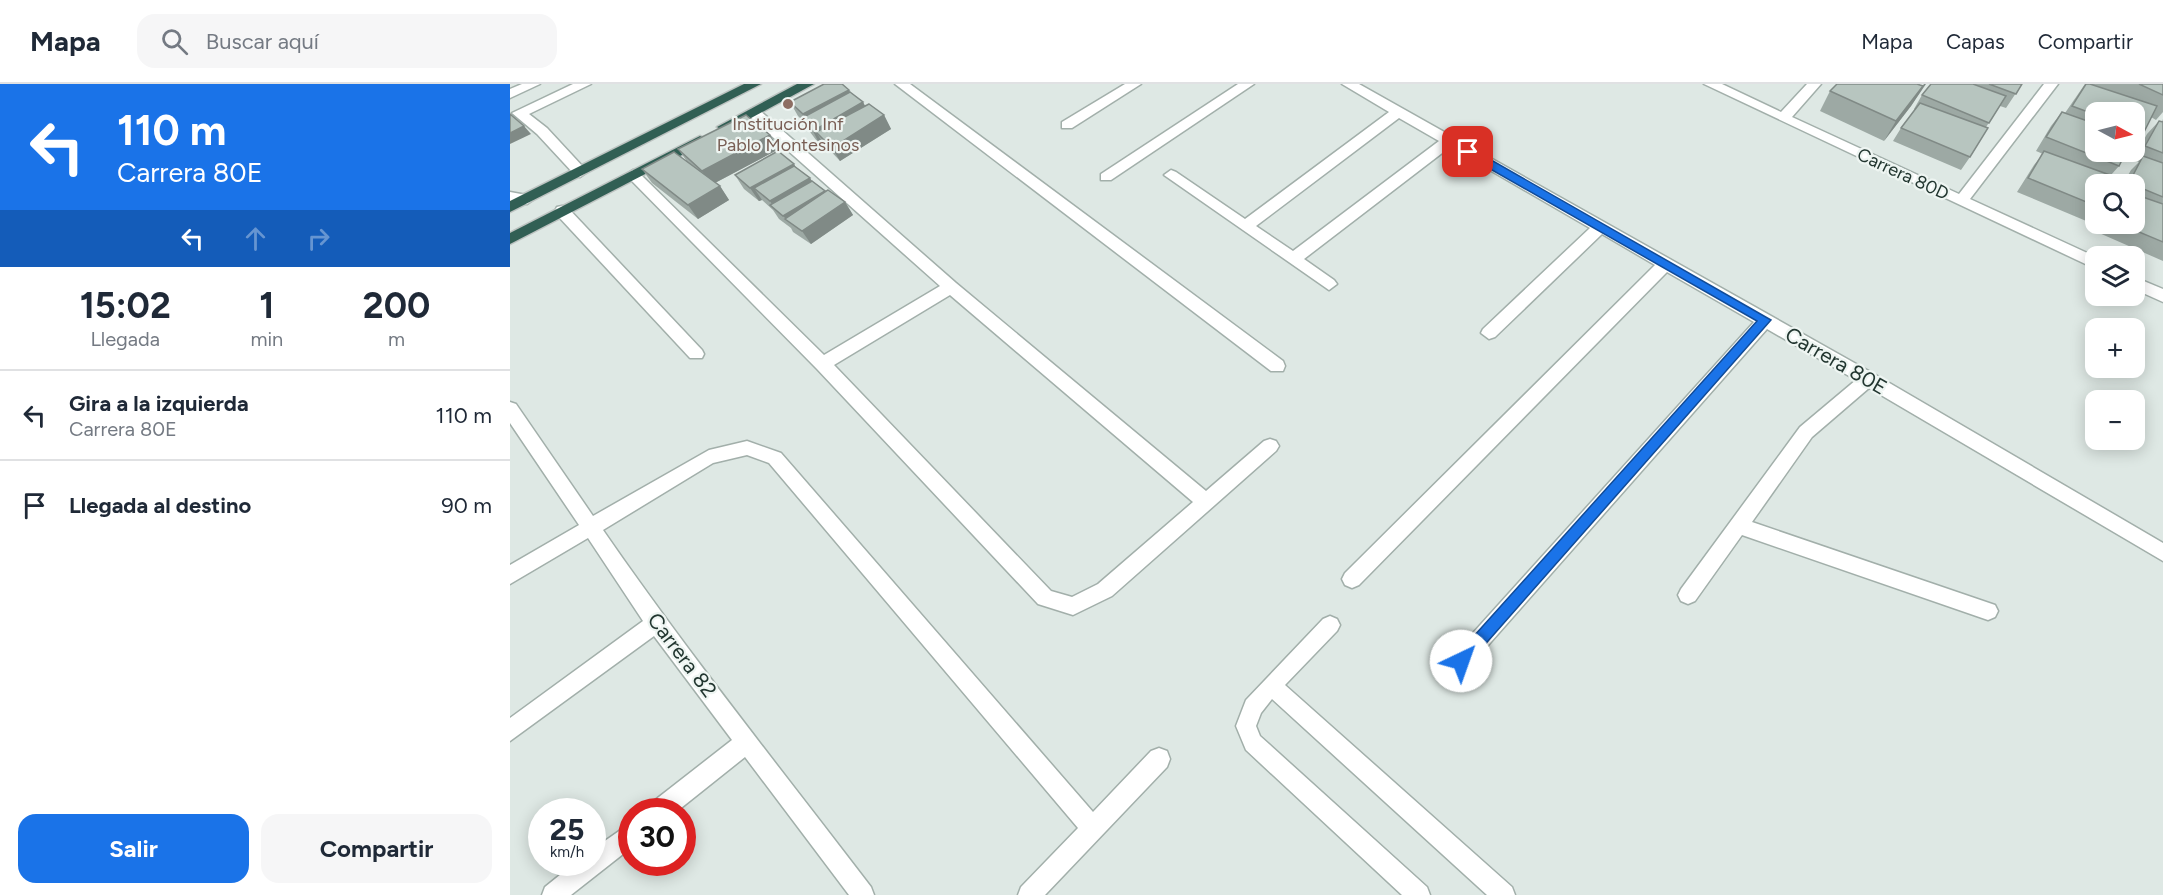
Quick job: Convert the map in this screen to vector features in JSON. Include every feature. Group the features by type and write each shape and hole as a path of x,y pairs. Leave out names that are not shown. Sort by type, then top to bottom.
{"highway":[{"path":"510,239 807,84"},
{"path":"510,207 746,86"}],"street":[{"path":"510,94 532,84"},
{"path":"513,114 584,84"},
{"path":"902,84 1277,366"},
{"path":"1067,125 1134,84"},
{"path":"1106,177 1247,84"},
{"name":"Carrera 80E","path":"1349,84 1868,379 2163,553"},
{"name":"Carrera 80D","path":"1711,84 2085,259"},
{"path":"1783,118 1814,84"},
{"path":"1961,201 2051,84"},
{"path":"753,112 951,287 1205,501"},
{"path":"1246,226 1398,112"},
{"path":"513,114 542,131 580,171"},
{"path":"1293,259 1449,141"},
{"path":"633,175 823,364 1045,598 1073,606 1104,590 1270,446"},
{"path":"1171,175 1329,284"},
{"path":"510,197 527,199"},
{"path":"562,211 696,354"},
{"path":"1489,333 1600,227"},
{"path":"1352,579 1665,264"},
{"path":"823,364 951,287"},
{"path":"2145,287 2163,296"},
{"path":"1461,661 1765,320"},
{"path":"1688,595 1806,432 1868,379"},
{"name":"Carrera 82","path":"510,409 516,429 591,526 656,623 863,895"},
{"path":"510,575 709,457 747,448 775,458 1094,830"},
{"path":"1738,525 1988,611"},
{"path":"510,731 656,623"},
{"path":"1330,625 1271,685 1253,707 1246,726 1253,742 1419,895"},
{"path":"1271,685 1504,895"},
{"path":"676,798 748,741"},
{"path":"1029,895 1094,830 1159,759"},
{"path":"561,893 618,845"}],"building":[{"path":"824,84 842,84 849,90 803,114 790,102"},
{"path":"1837,84 1917,84 1923,86 1896,121 1830,91"},
{"path":"1931,84 1973,84 2006,96 1989,123 1922,95"},
{"path":"1989,84 2022,84 2016,94"},
{"path":"2086,84 2145,102 2085,102 2085,111 2072,106"},
{"path":"2139,84 2163,84 2163,95"},
{"path":"850,92 863,102 813,131 802,118"},
{"path":"2145,102 2157,106 2145,130"},
{"path":"1920,103 1988,128 1970,157 1901,128"},
{"path":"869,104 884,115 832,148 816,132"},
{"path":"2062,112 2085,120 2085,152 2046,137"},
{"path":"510,114 524,126 510,133"},
{"path":"746,115 770,135 702,171 678,149"},
{"path":"2159,121 2163,122 2163,153 2145,146"},
{"path":"778,151 794,164 750,188 735,175"},
{"path":"2044,151 2107,174 2085,174 2085,201 2028,178"},
{"path":"674,152 720,186 688,205 642,169"},
{"path":"2145,157 2163,163 2163,197 2145,190 2145,174 2134,174 2140,162 2145,162"},
{"path":"2109,162 2121,162 2119,166"},
{"path":"794,166 810,178 770,201 754,188"},
{"path":"812,181 825,191 783,216 770,205"},
{"path":"828,190 845,202 802,231 785,219"},
{"path":"2145,198 2163,204 2163,242 2144,234"}],"place":[{"name":"Institución Inf Pablo Montesinos","path":"788,104"}],"route":[{"path":"1461,661 1765,320 1468,152"}]}
